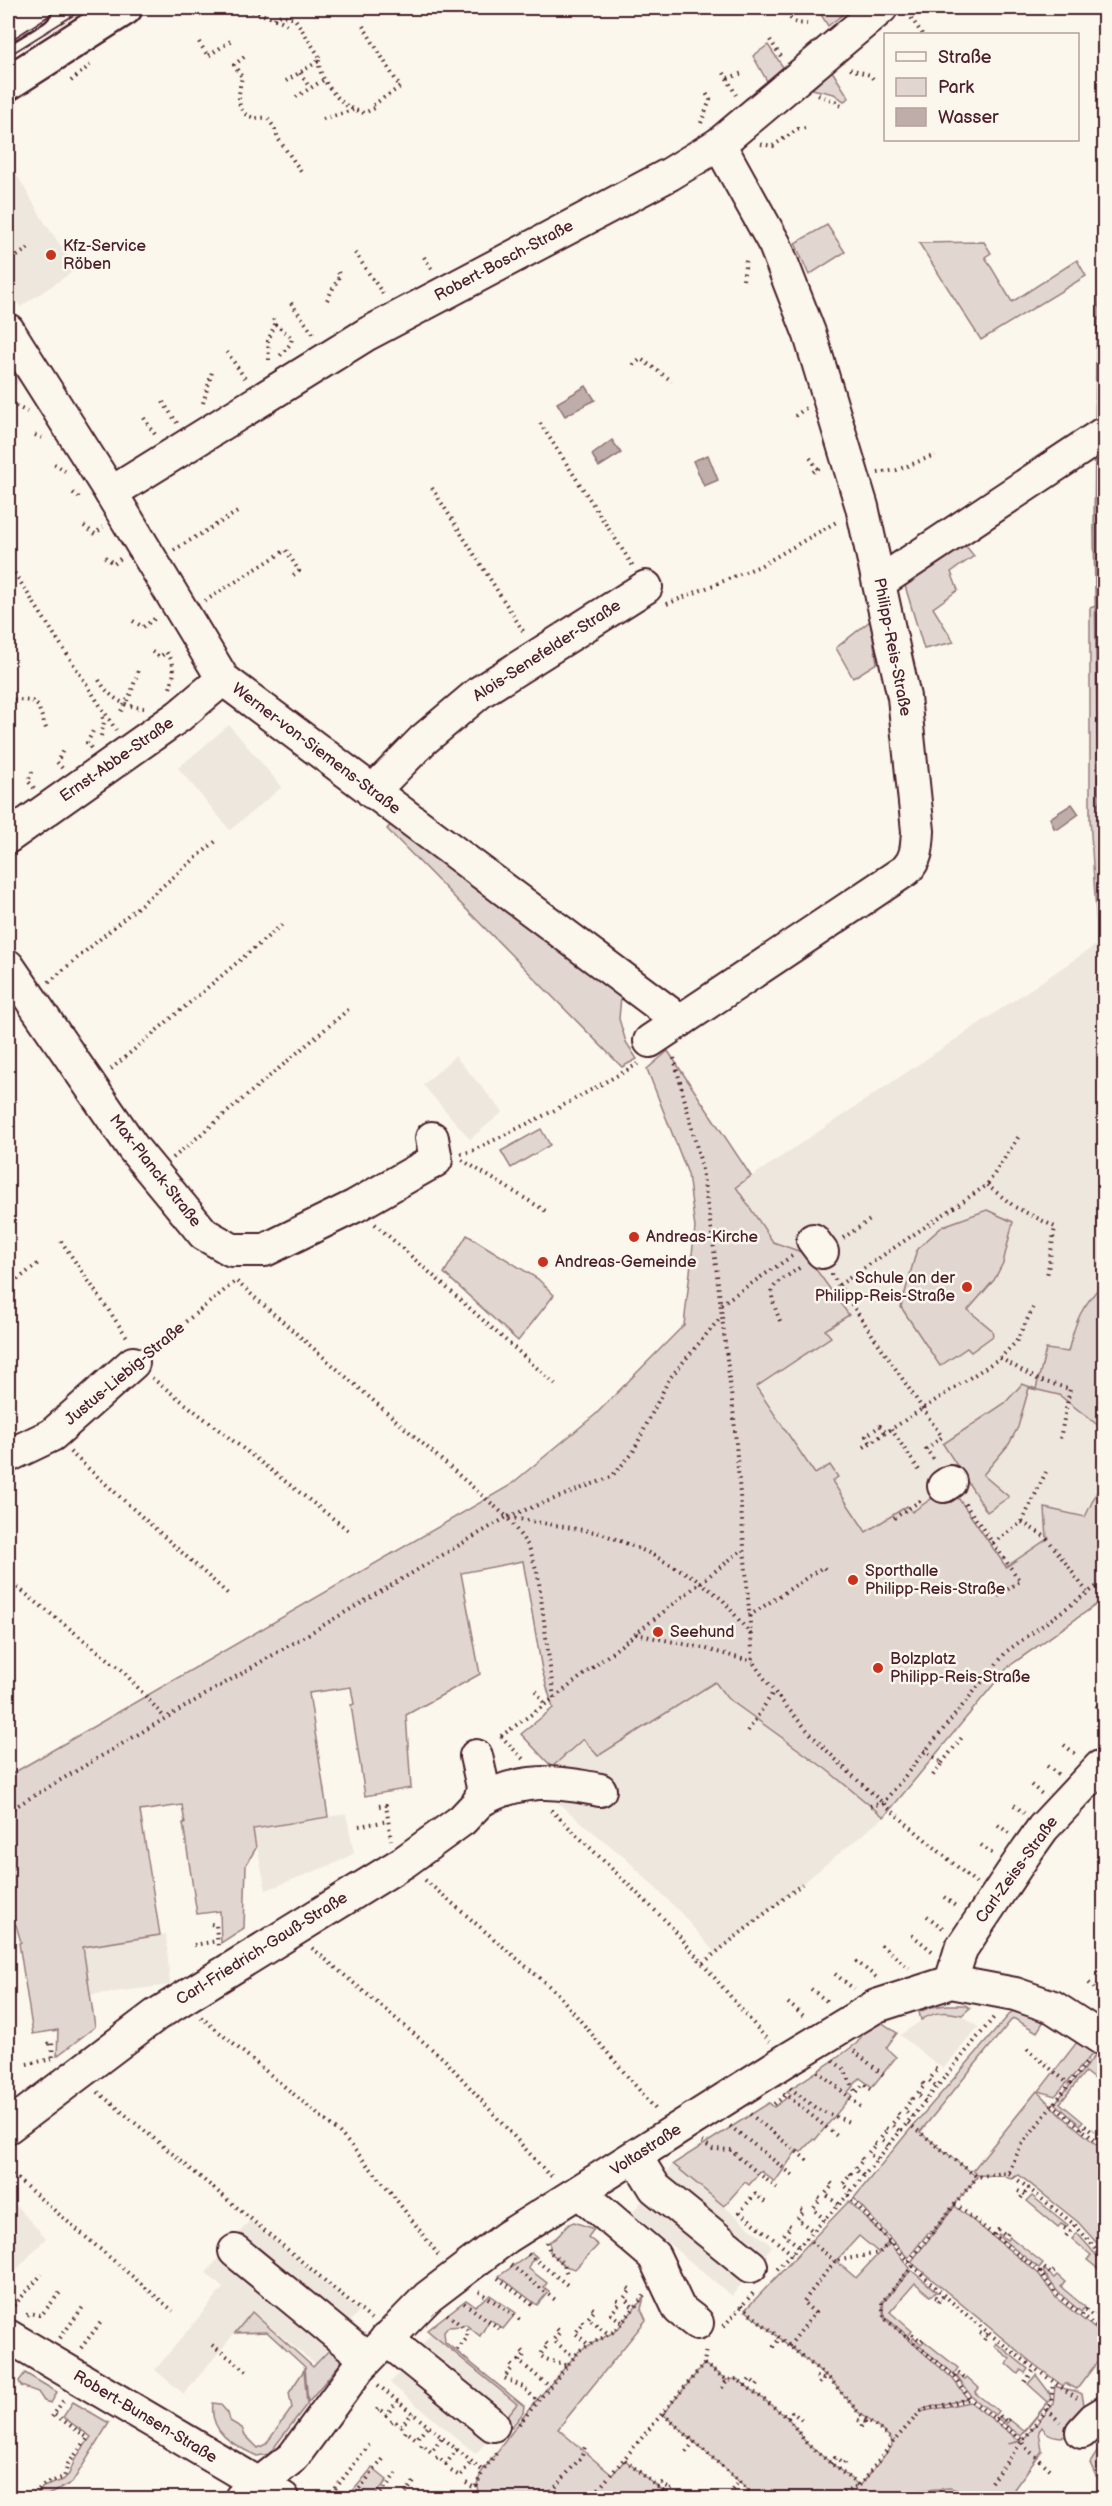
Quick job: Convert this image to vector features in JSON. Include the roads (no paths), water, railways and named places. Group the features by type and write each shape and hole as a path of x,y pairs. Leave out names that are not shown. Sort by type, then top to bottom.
{"main road":[{"path":"8,24 34,8"},
{"path":"8,83 125,8"}],"street":[{"name":"Robert-Bosch-Straße","path":"111,493 330,357 399,317 669,174 709,137 881,8"},
{"name":"Philipp-Reis-Straße","path":"662,1047 680,1021 906,870 916,856 918,831 904,697 880,582 853,477 810,335 775,244 709,137"},
{"name":"Werner-von-Siemens-Straße","path":"8,330 111,493 223,679 680,1021"},
{"path":"880,582 1098,437"},
{"name":"Alois-Senefelder-Straße","path":"372,792 423,740 480,692 646,587"},
{"name":"Ernst-Abbe-Straße","path":"8,837 179,716 223,679"},
{"name":"Max-Planck-Straße","path":"8,966 133,1148 204,1234 232,1250 265,1250 355,1206 436,1160 443,1147"},
{"name":"Justus-Liebig-Straße","path":"8,1456 52,1436 137,1360"},
{"path":"476,1756 483,1787 480,1801"},
{"name":"Carl-Zeiss-Straße","path":"951,1982 961,1949 994,1898 1043,1828 1100,1767"},
{"path":"480,1801 493,1793 541,1782 564,1782 600,1790"},
{"name":"Carl-Friedrich-Gauß-Straße","path":"8,2127 65,2066 180,2000 399,1864 462,1820 480,1801"},
{"name":"Voltastraße","path":"261,2494 293,2457 371,2347 428,2297 466,2290 507,2237 674,2132 788,2074 880,2004 951,1982 1015,1994 1053,2007 1097,2050"},
{"path":"642,2167 656,2188 761,2275"},
{"path":"579,2192 654,2256 688,2316"},
{"path":"235,2251 371,2347 503,2434"},
{"name":"Robert-Bunsen-Straße","path":"18,2325 261,2494"}],"water":[{"path":"1104,8 1104,193 1102,69"},
{"path":"1104,193 1104,933 1099,839 1094,531 1096,349"},
{"path":"586,386 595,400 565,416 557,403"},
{"path":"612,440 621,453 599,467 592,455"},
{"path":"708,455 718,480 704,486 693,461"},
{"path":"1072,804 1079,814 1058,829 1054,828 1050,818"}],"tram line":[{"path":"8,42 61,8"},
{"path":"8,56 85,8"}],"place":[{"name":"Kfz-Service Röben","path":"51,255"},
{"name":"Andreas-Kirche","path":"634,1237"},
{"name":"Andreas-Gemeinde","path":"543,1262"},
{"name":"Schule an der Philipp-Reis-Straße","path":"967,1287"},
{"name":"Sporthalle Philipp-Reis-Straße","path":"853,1580"},
{"name":"Seehund","path":"658,1632"},
{"name":"Bolzplatz Philipp-Reis-Straße","path":"878,1668"}]}
